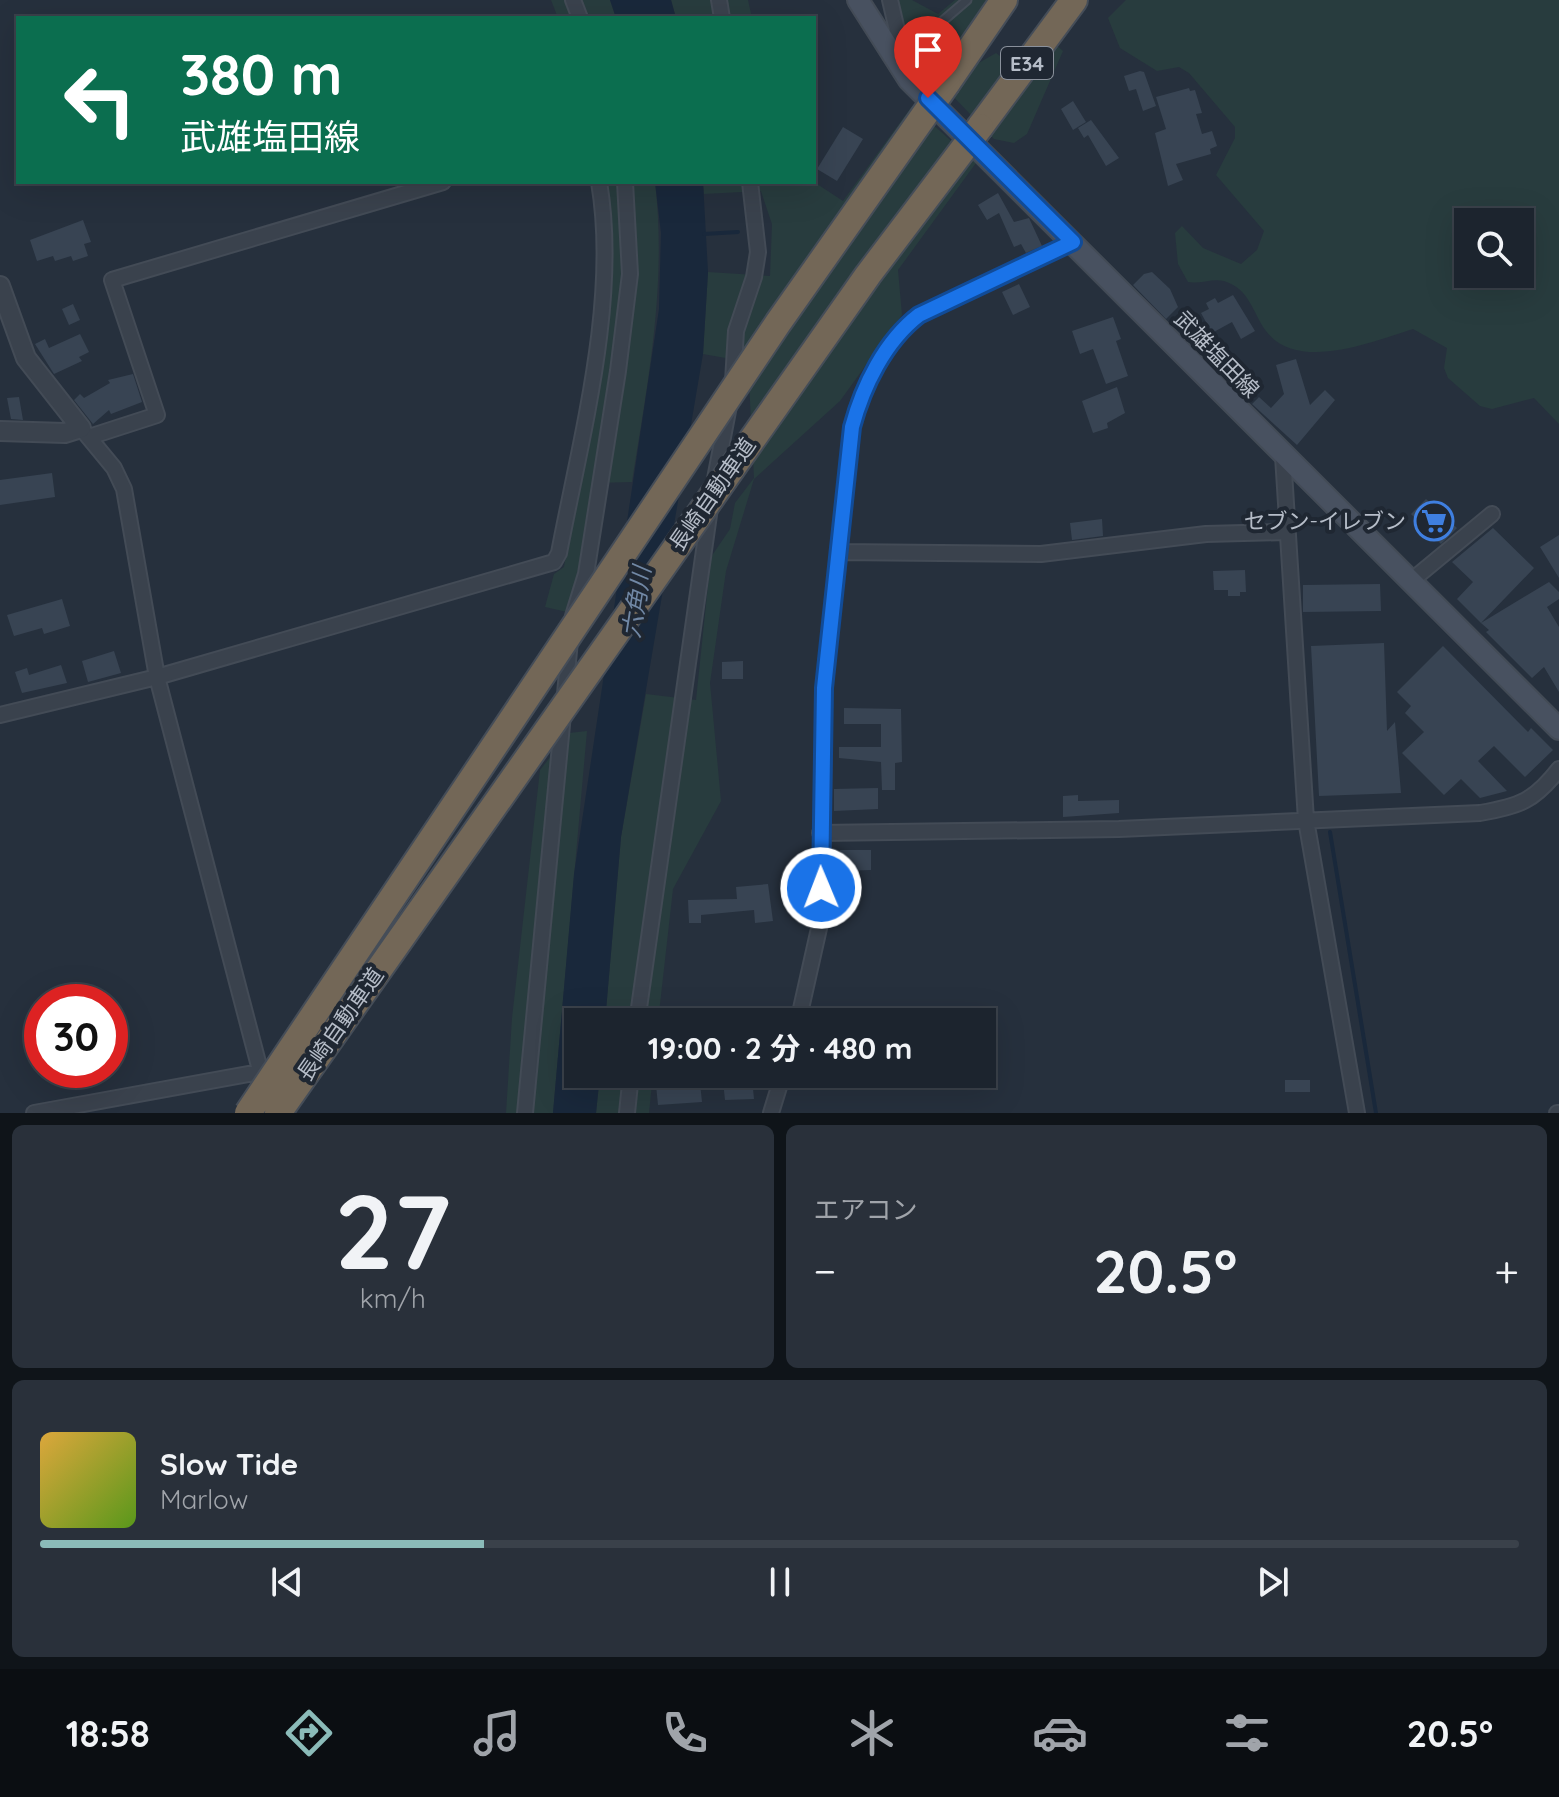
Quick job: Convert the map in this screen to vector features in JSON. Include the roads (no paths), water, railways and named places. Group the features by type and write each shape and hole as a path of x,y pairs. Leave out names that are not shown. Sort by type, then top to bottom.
{"highway":[{"name":"長崎自動車道","path":"248,1113 778,323 1004,0"},
{"name":"長崎自動車道","path":"278,1113 859,288 1074,0"}],"main road":[{"name":"武雄塩田線","path":"861,1 909,80 1559,729"}],"street":[{"path":"890,0 897,30 890,51"},
{"path":"0,431 85,433 157,415 112,280 436,184"},
{"path":"0,715 157,677 554,562 559,553 594,363 603,273 599,184"},
{"path":"525,1113 573,614 586,574 630,274 625,184"},
{"path":"639,1008 702,553 734,378 736,331 754,277 758,252 750,184"},
{"path":"801,1008 822,915 820,833 824,688 852,427 860,396 902,328 919,315 1073,242"},
{"path":"0,286 26,358 114,468 124,489 157,677 271,1113"},
{"path":"1283,456 1306,820 1357,1113"},
{"path":"1411,581 1492,514"},
{"path":"838,552 1041,554 1206,534 1286,532"},
{"path":"820,833 1119,829 1480,813 1508,808 1541,792 1559,769"},
{"path":"34,1113 260,1072"},
{"path":"627,1113 630,1088"},
{"path":"771,1113 779,1088"}],"lane":[{"path":"909,80 924,37 967,0"}],"water":[{"path":"610,0 671,0 675,16 615,16"},
{"name":"六角川","path":"655,184 703,184 708,272 703,354 621,837 606,1008 564,1008 564,1088 599,1088 596,1113 553,1113 574,874 659,309 661,233"}],"waterway":[{"path":"704,234 738,232"},
{"path":"1330,832 1376,1113"}],"place":[{"name":"セブン-イレブン","path":"1434,521"}]}
